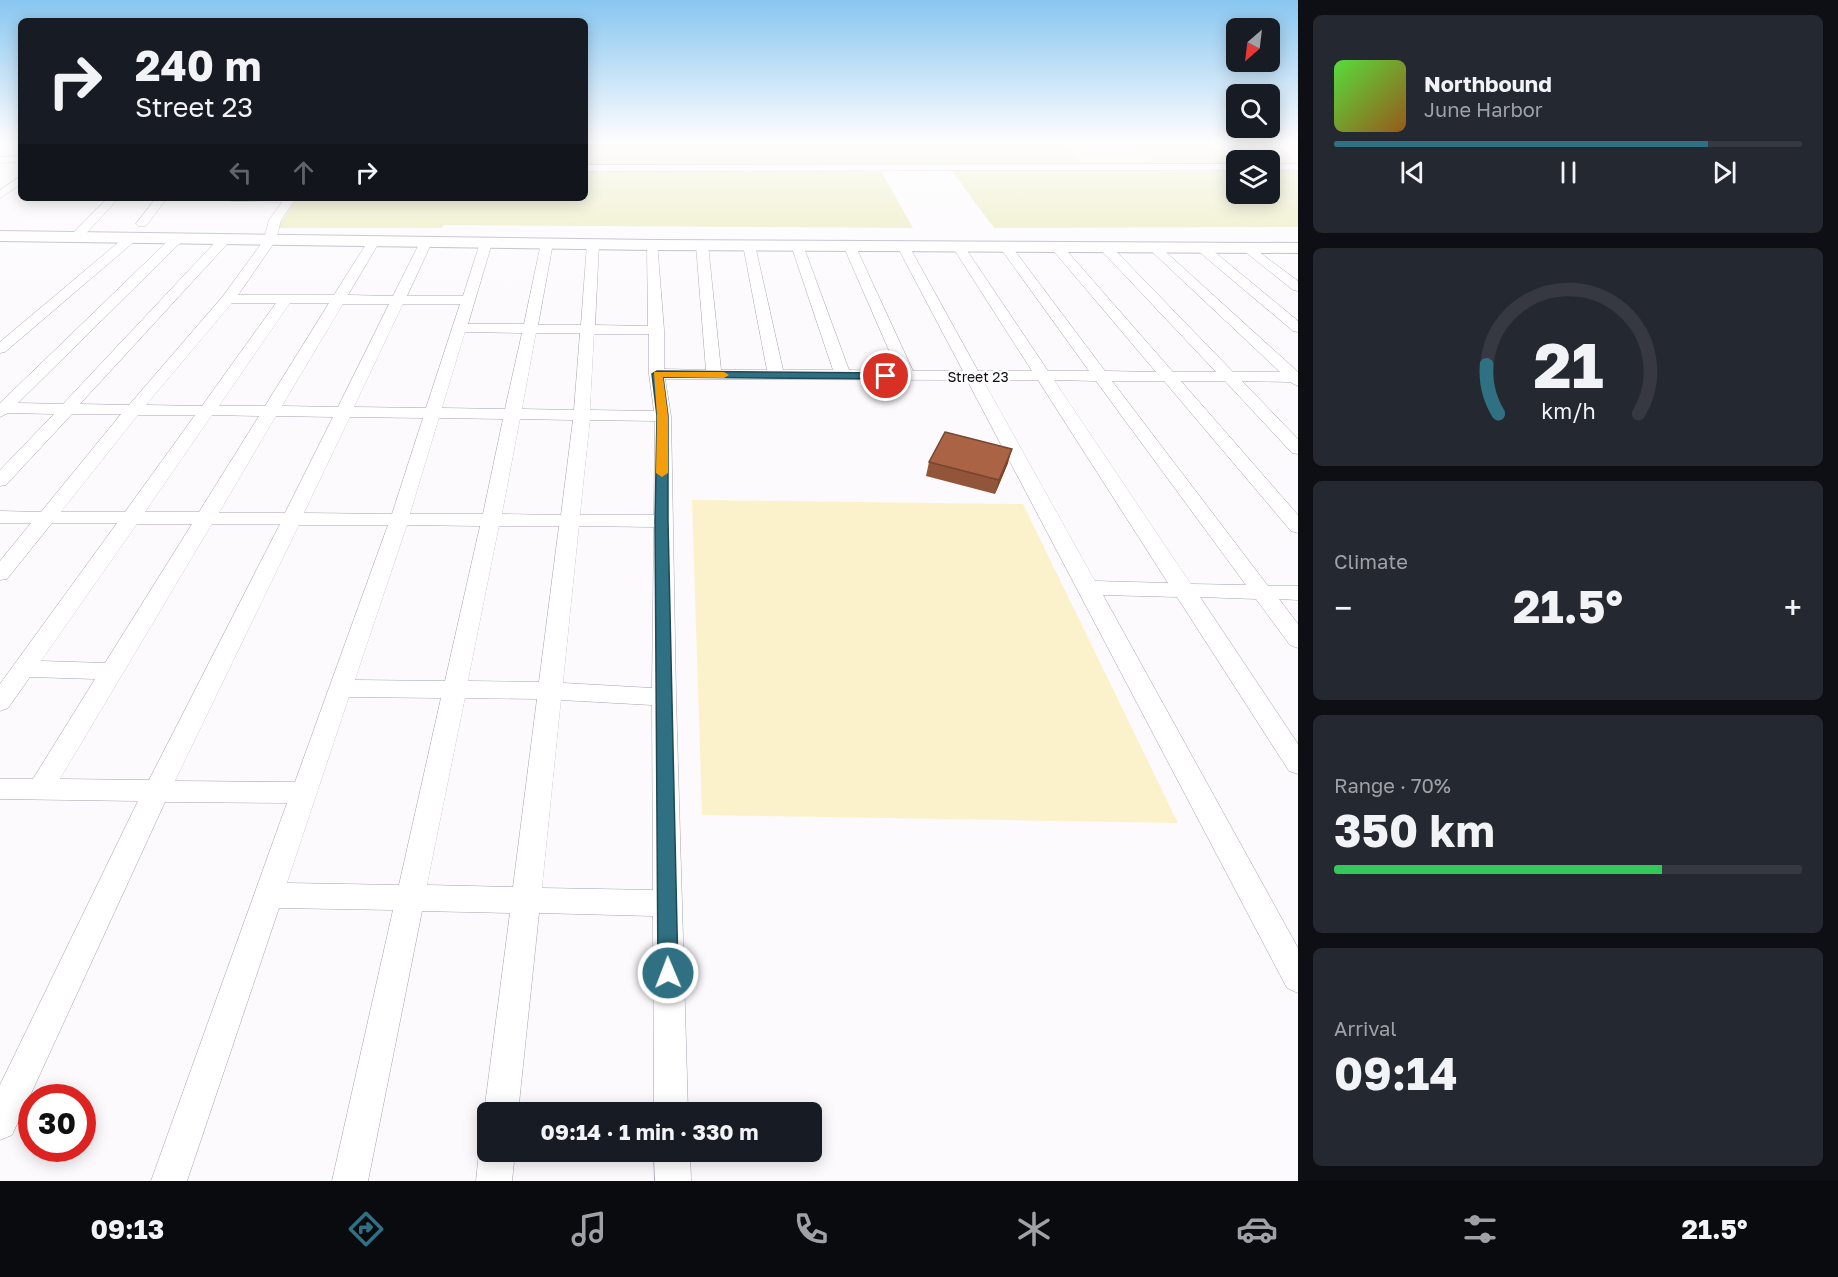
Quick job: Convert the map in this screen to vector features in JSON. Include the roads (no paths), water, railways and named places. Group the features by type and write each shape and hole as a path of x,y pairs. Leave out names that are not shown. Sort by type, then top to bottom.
{"street":[{"path":"76,237 111,201"},
{"path":"142,224 159,201"},
{"path":"0,574 133,410 228,299 270,240 275,220 289,201"},
{"path":"0,236 653,245 1298,248"},
{"path":"0,349 131,238"},
{"path":"2,410 177,239"},
{"path":"0,481 225,239"},
{"path":"40,790 374,241"},
{"path":"0,1123 156,792 426,242"},
{"path":"169,1181 399,520 486,243"},
{"path":"350,1181 491,520 547,243"},
{"path":"502,1102 582,415 593,244"},
{"path":"653,245 657,374 663,416 666,903 671,1102"},
{"path":"702,245 714,375"},
{"path":"749,245 776,375"},
{"path":"797,245 843,375"},
{"path":"849,245 908,376"},
{"path":"903,246 1298,978"},
{"path":"958,246 1298,764"},
{"path":"1005,246 1298,640"},
{"path":"1056,246 1298,527"},
{"path":"1104,246 1298,449"},
{"path":"1153,247 1296,379"},
{"path":"1201,247 1298,328"},
{"path":"1246,247 1298,287"},
{"path":"0,702 287,298"},
{"path":"228,299 468,300"},
{"path":"459,328 657,330"},
{"name":"Street 23","path":"657,374 1296,379"},
{"path":"2,410 663,416"},
{"path":"0,517 662,521"},
{"path":"1088,588 1298,593"},
{"path":"23,669 114,671"},
{"path":"340,688 549,691 664,697"},
{"path":"0,789 304,793"},
{"path":"268,895 666,903"},
{"path":"494,1181 496,1162"},
{"path":"672,1162 672,1181"}]}
